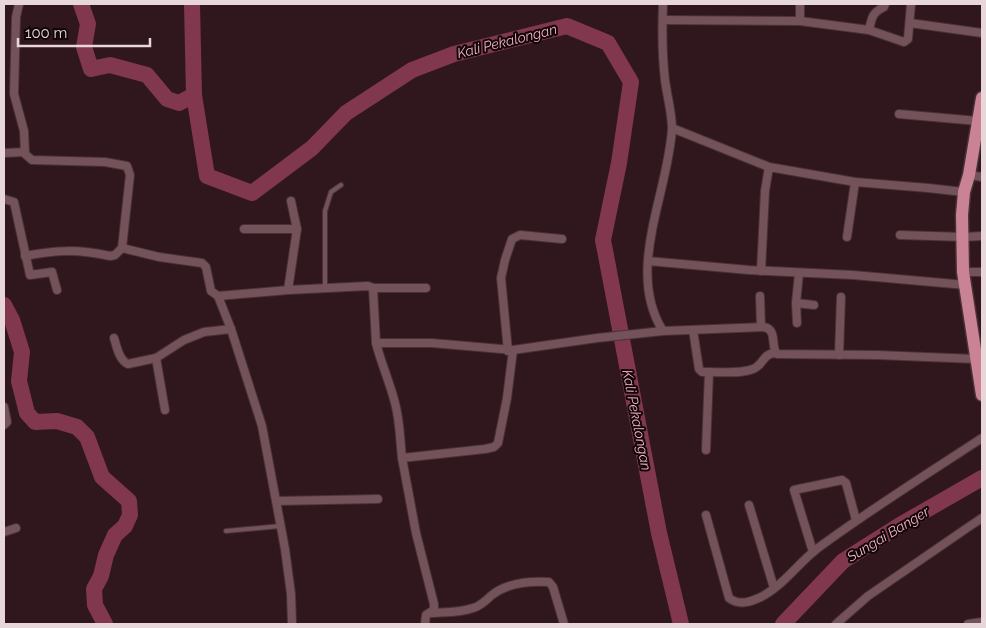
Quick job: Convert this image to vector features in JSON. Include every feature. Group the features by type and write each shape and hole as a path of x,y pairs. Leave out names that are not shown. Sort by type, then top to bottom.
{"main road":[{"path":"982,98 969,175 964,192 962,215 963,272 982,394"}],"street":[{"path":"19,4 16,17 14,94 24,131 25,152 27,156 32,160 104,162 127,166 130,175 122,248 115,255 110,256 73,250 51,251 24,256"},
{"path":"663,4 665,79 672,128 654,219 648,262 648,286 654,312 663,331"},
{"path":"800,4 800,21"},
{"path":"869,30 873,16 885,4"},
{"path":"662,20 800,21 869,30 904,42 908,39 911,4"},
{"path":"910,23 982,33"},
{"path":"899,114 978,121"},
{"path":"672,128 769,167 855,182 964,192"},
{"path":"4,153 25,152"},
{"path":"760,271 765,191 769,167"},
{"path":"969,175 982,177"},
{"path":"847,237 855,182"},
{"path":"4,200 8,199 14,202 24,256 30,275 52,272 56,290"},
{"path":"288,290 297,229 291,201"},
{"path":"244,229 297,229"},
{"path":"402,458 494,447 498,443 502,427 510,351 501,278 502,268 512,239 520,235 562,239"},
{"path":"900,235 982,236"},
{"path":"122,248 159,257 202,263 206,267 210,291 218,296 231,329 262,426 291,594 292,624"},
{"path":"648,262 760,271 853,275 966,285"},
{"path":"963,272 982,272"},
{"path":"797,323 796,303 799,273"},
{"path":"218,296 326,287 426,288"},
{"path":"373,288 376,343 395,403 400,429 402,458 416,533 434,604 434,610 426,616 425,624"},
{"path":"760,296 761,327"},
{"path":"839,355 841,296"},
{"path":"796,303 814,305"},
{"path":"376,343 432,343 510,351 597,338 663,331 761,327 768,328 771,332 775,353"},
{"path":"114,338 124,362 133,363 156,358 191,336 204,332 231,329"},
{"path":"693,330 700,372 744,371 755,368 766,355 775,353 780,355 839,355 976,360"},
{"path":"156,358 165,410"},
{"path":"706,450 709,372"},
{"path":"4,407 7,422 4,425"},
{"path":"706,516 729,598 734,602 742,604 760,597 774,588 813,552 856,520 982,438"},
{"path":"813,552 794,490 842,480 846,483 856,520"},
{"path":"276,501 378,499"},
{"path":"749,505 774,588"},
{"path":"836,624 868,596 982,518"},
{"path":"4,532 16,528"},
{"path":"428,613 466,610 479,606 503,588 523,583 549,582 553,587 564,624"},
{"path":"968,624 982,622"}],"lane":[{"path":"326,287 325,211 329,196 341,185"},
{"path":"226,531 280,526"}],"waterway":[{"path":"81,4 88,24 84,47 91,69 110,65 147,75 167,99 179,103 194,95"},
{"name":"Kali Pekalongan","path":"192,4 194,95 207,176 252,193 312,148 346,113 412,70 454,54 567,26 608,43 631,82 619,163 603,240 659,533 681,624"},
{"path":"4,305 12,320 22,352 19,381 27,413 35,422 57,421 77,427 87,437 102,477 129,501 130,515 125,526 115,535 106,555 101,576 94,589 95,605 105,624"},
{"name":"Sungai Banger","path":"783,624 843,561 900,525 982,478"}]}
